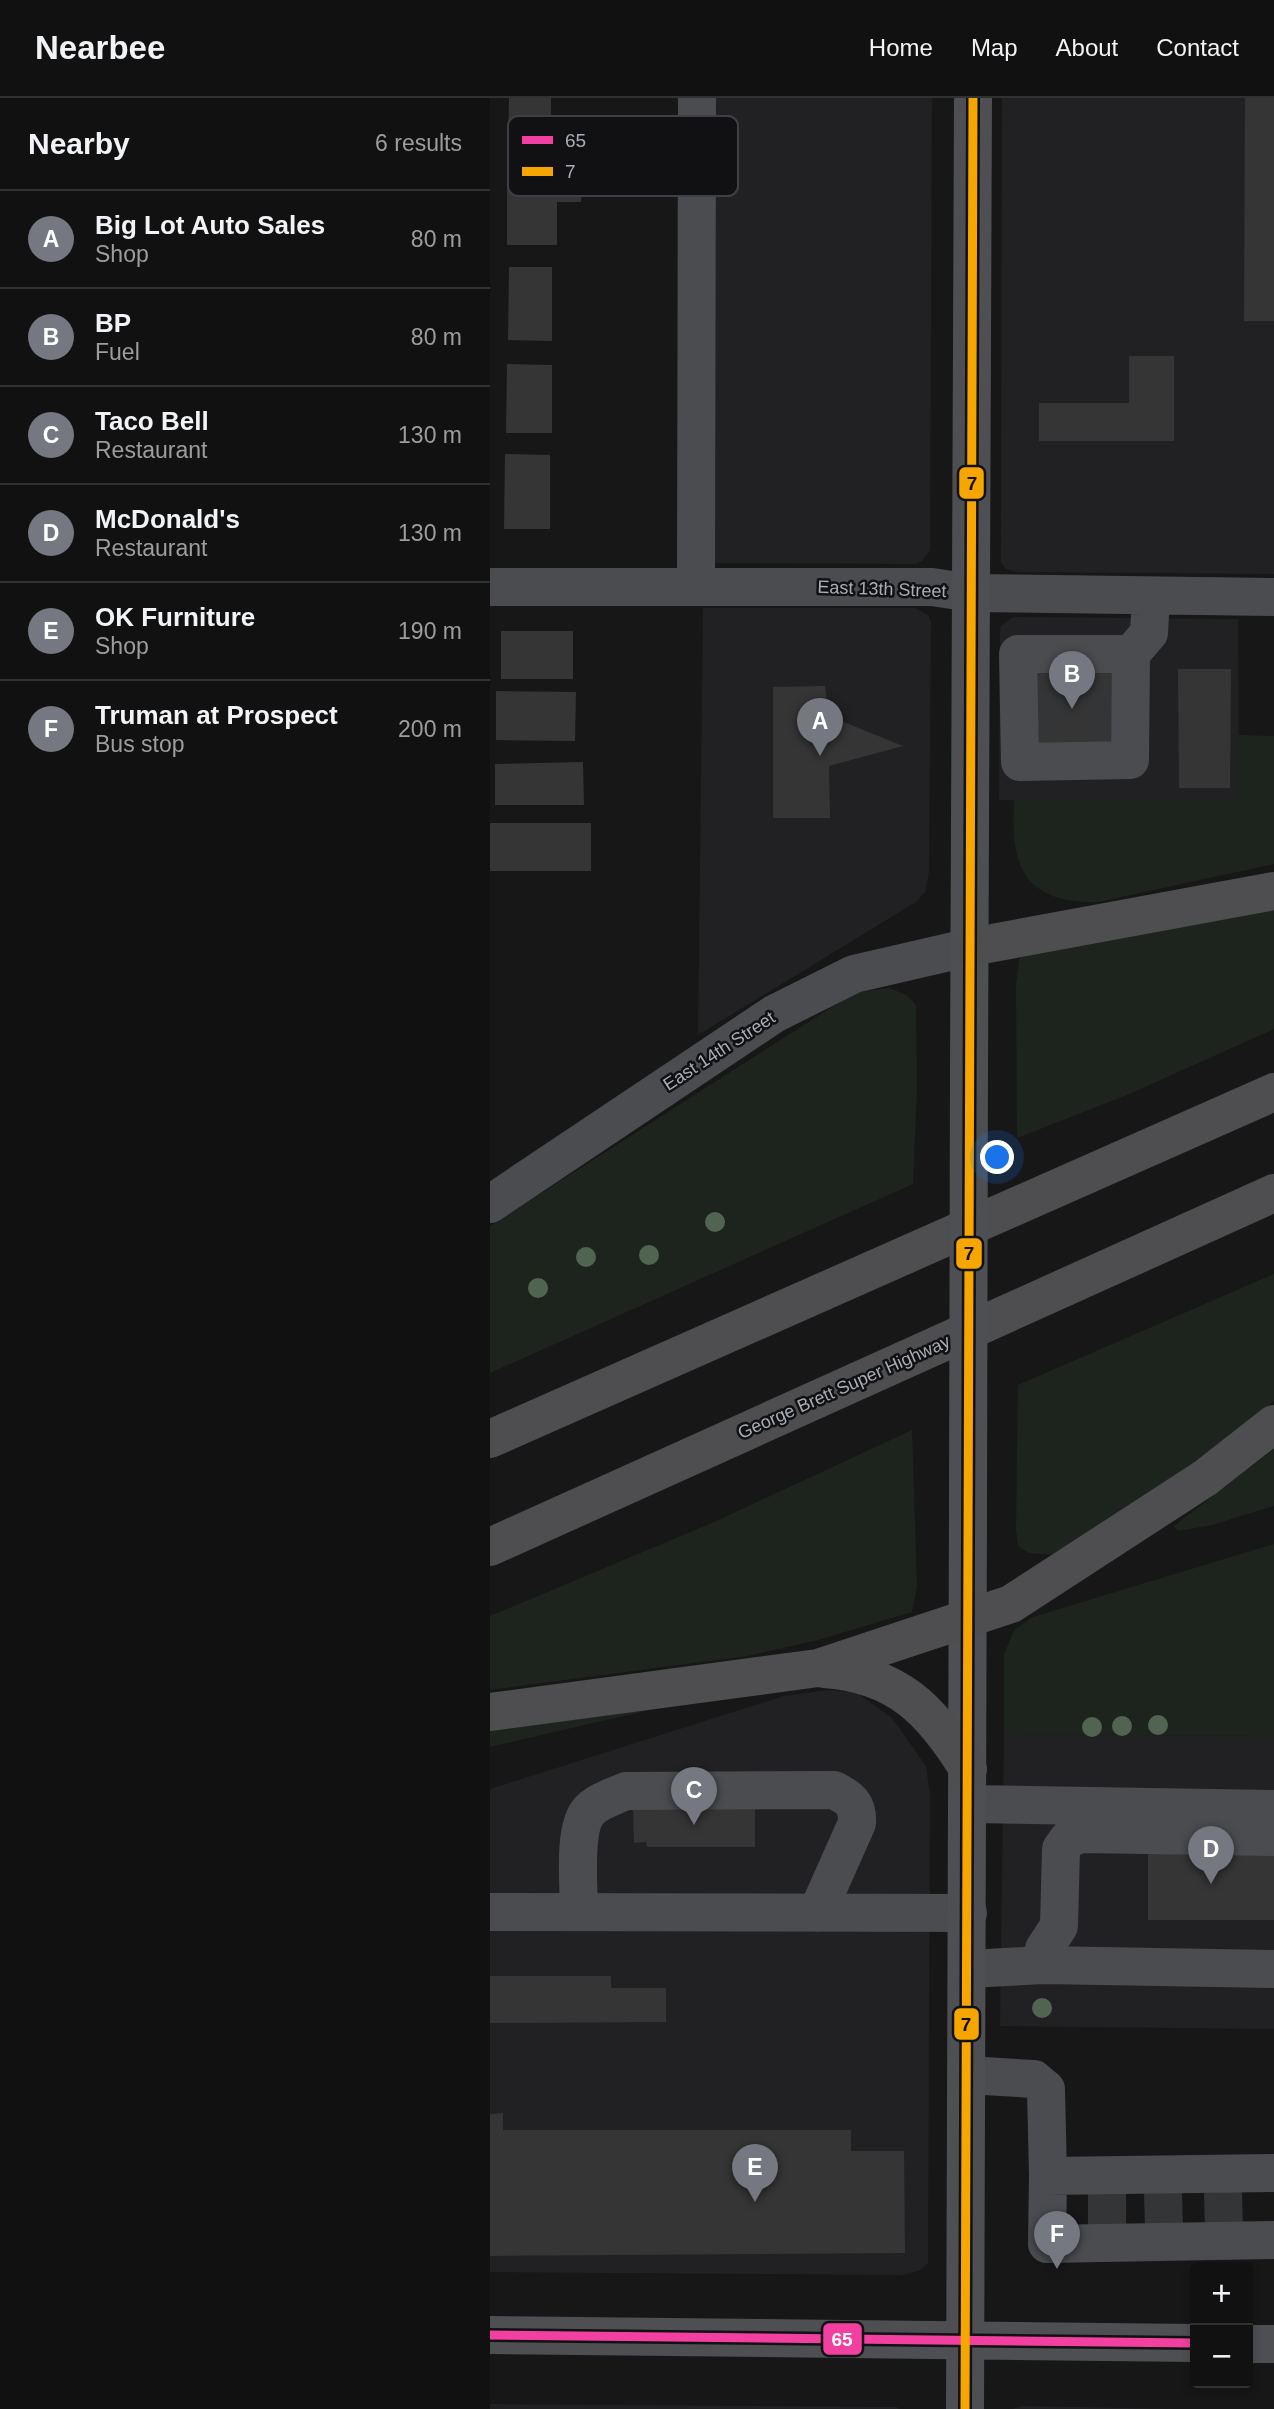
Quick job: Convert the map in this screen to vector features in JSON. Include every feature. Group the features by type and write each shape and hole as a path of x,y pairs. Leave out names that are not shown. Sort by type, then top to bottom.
{"highway":[{"path":"971,947 1274,891"},
{"path":"490,1439 1274,1092"},
{"name":"George Brett Super Highway","path":"490,1547 1274,1193"},
{"path":"490,1712 818,1668 1011,1604 1205,1478 1274,1424"},
{"path":"818,1668 873,1677 901,1691 946,1733 968,1787"}],"main road":[{"path":"965,2409 973,98"},
{"path":"490,2335 1190,2343"},
{"path":"1253,2344 1274,2344"}],"street":[{"path":"697,98 697,116"},
{"path":"696,587 697,196"},
{"name":"East 13th Street","path":"490,587 932,587 972,593 1274,597"},
{"path":"1131,654 1018,654 1023,709 1020,762 1130,760 1125,709 1131,654 1149,633 1151,596"},
{"path":"970,708 1023,709"},
{"name":"East 14th Street","path":"490,1204 774,1014 855,974 971,947"},
{"path":"968,1787 1050,1805 1274,1810"},
{"path":"579,1911 580,1826 588,1811 609,1798 626,1791 834,1790 850,1799 857,1812 857,1823 817,1913"},
{"path":"1044,1957 1050,1805"},
{"path":"1044,1957 1059,1926 1060,1849 1068,1839 1081,1834 1274,1837"},
{"path":"490,1912 968,1913"},
{"path":"1178,1967 1191,1953 1274,1954"},
{"path":"968,1969 1044,1957 1178,1967 1274,1969"},
{"path":"967,2075 1034,2078 1046,2090 1047,2244 1107,2209 1164,2209 1223,2183 1274,2173"},
{"path":"1048,2176 1107,2209 1164,2209 1224,2235 1274,2240"}],"shaded area":[{"path":"712,98 932,98 930,550 922,561 916,564 706,563 711,196 738,196 738,116 712,116"},
{"path":"1002,98 1274,98 1274,574 1018,572 1006,569 1001,562"},
{"path":"703,608 915,608 928,615 931,622 929,872 925,892 916,902 698,1035"},
{"path":"1013,617 1238,619 1239,800 999,800 1000,634 1001,626"},
{"path":"1238,735 1274,736 1274,864 1098,902 1073,901 1053,896 1038,888 1027,876 1019,862 1015,844 1014,800 1238,800"},
{"path":"1274,903 1274,1029 1127,1095 1017,1138 1016,985 1020,952"},
{"path":"889,988 907,995 916,1005 917,1089 913,1184 490,1373 490,1226 843,1000 860,992"},
{"path":"1274,1274 1274,1401 1103,1537 1059,1555 1029,1553 1018,1546 1018,1385"},
{"path":"912,1430 917,1586 912,1612 818,1640 747,1656 490,1690 490,1616 712,1523"},
{"path":"1274,1449 1274,1506 1212,1525 1178,1531 1174,1526"},
{"path":"1274,1544 1274,1736 1004,1734 1004,1654 1014,1630 1033,1617"},
{"path":"828,1690 857,1693 892,1718 926,1766 930,1795 928,2263 921,2270 903,2275 490,2272 490,1789 784,1696"},
{"path":"654,1709 498,1745 490,1747 490,1726"},
{"path":"1004,1734 1274,1736 1274,2029 1000,2026"},
{"path":"490,2404 897,2407 899,2409 490,2409"},
{"path":"1022,2406 1179,2409 1012,2409"}],"building":[{"path":"509,98 551,98 551,116 509,116"},
{"path":"1245,98 1274,98 1274,321 1244,321"},
{"path":"507,174 508,196 581,196 581,202 557,202 557,245 507,245"},
{"path":"509,267 552,267 552,341 508,340"},
{"path":"1129,356 1174,356 1174,441 1039,441 1039,403 1129,403"},
{"path":"507,364 552,365 552,433 506,433"},
{"path":"505,454 550,455 550,529 504,529"},
{"path":"501,631 573,631 573,679 501,679"},
{"path":"1026,666 1117,666 1118,751 1027,751"},
{"path":"1178,669 1231,669 1230,788 1179,788"},
{"path":"825,686 829,716 903,746 829,766 830,818 773,818 773,687"},
{"path":"496,691 576,692 575,741 496,740"},
{"path":"583,762 584,805 495,805 495,764"},
{"path":"490,823 591,823 591,871 490,871"},
{"path":"755,1799 755,1847 647,1847 646,1842 634,1843 633,1808"},
{"path":"1148,1847 1274,1847 1274,1920 1148,1920"},
{"path":"490,1976 611,1976 611,1988 666,1988 666,2022 490,2023"},
{"path":"503,2113 503,2130 851,2130 851,2151 904,2151 905,2253 490,2256 490,2114"}],"tunnel":[{"path":"1027,709 1118,709"},
{"path":"1107,2191 1107,2228"},
{"path":"1163,2192 1164,2228"},
{"path":"1223,2192 1224,2230"}],"transit line":[{"name":"7","path":"965,2409 973,98"},
{"name":"65","path":"490,2335 1190,2343"}],"place":[{"name":"BP","path":"1072,709"},
{"name":"Big Lot Auto Sales","path":"820,756"},
{"name":"Taco Bell","path":"694,1825"},
{"name":"McDonald's","path":"1211,1884"},
{"name":"OK Furniture","path":"755,2202"},
{"name":"Truman at Prospect","path":"1057,2269"}]}
